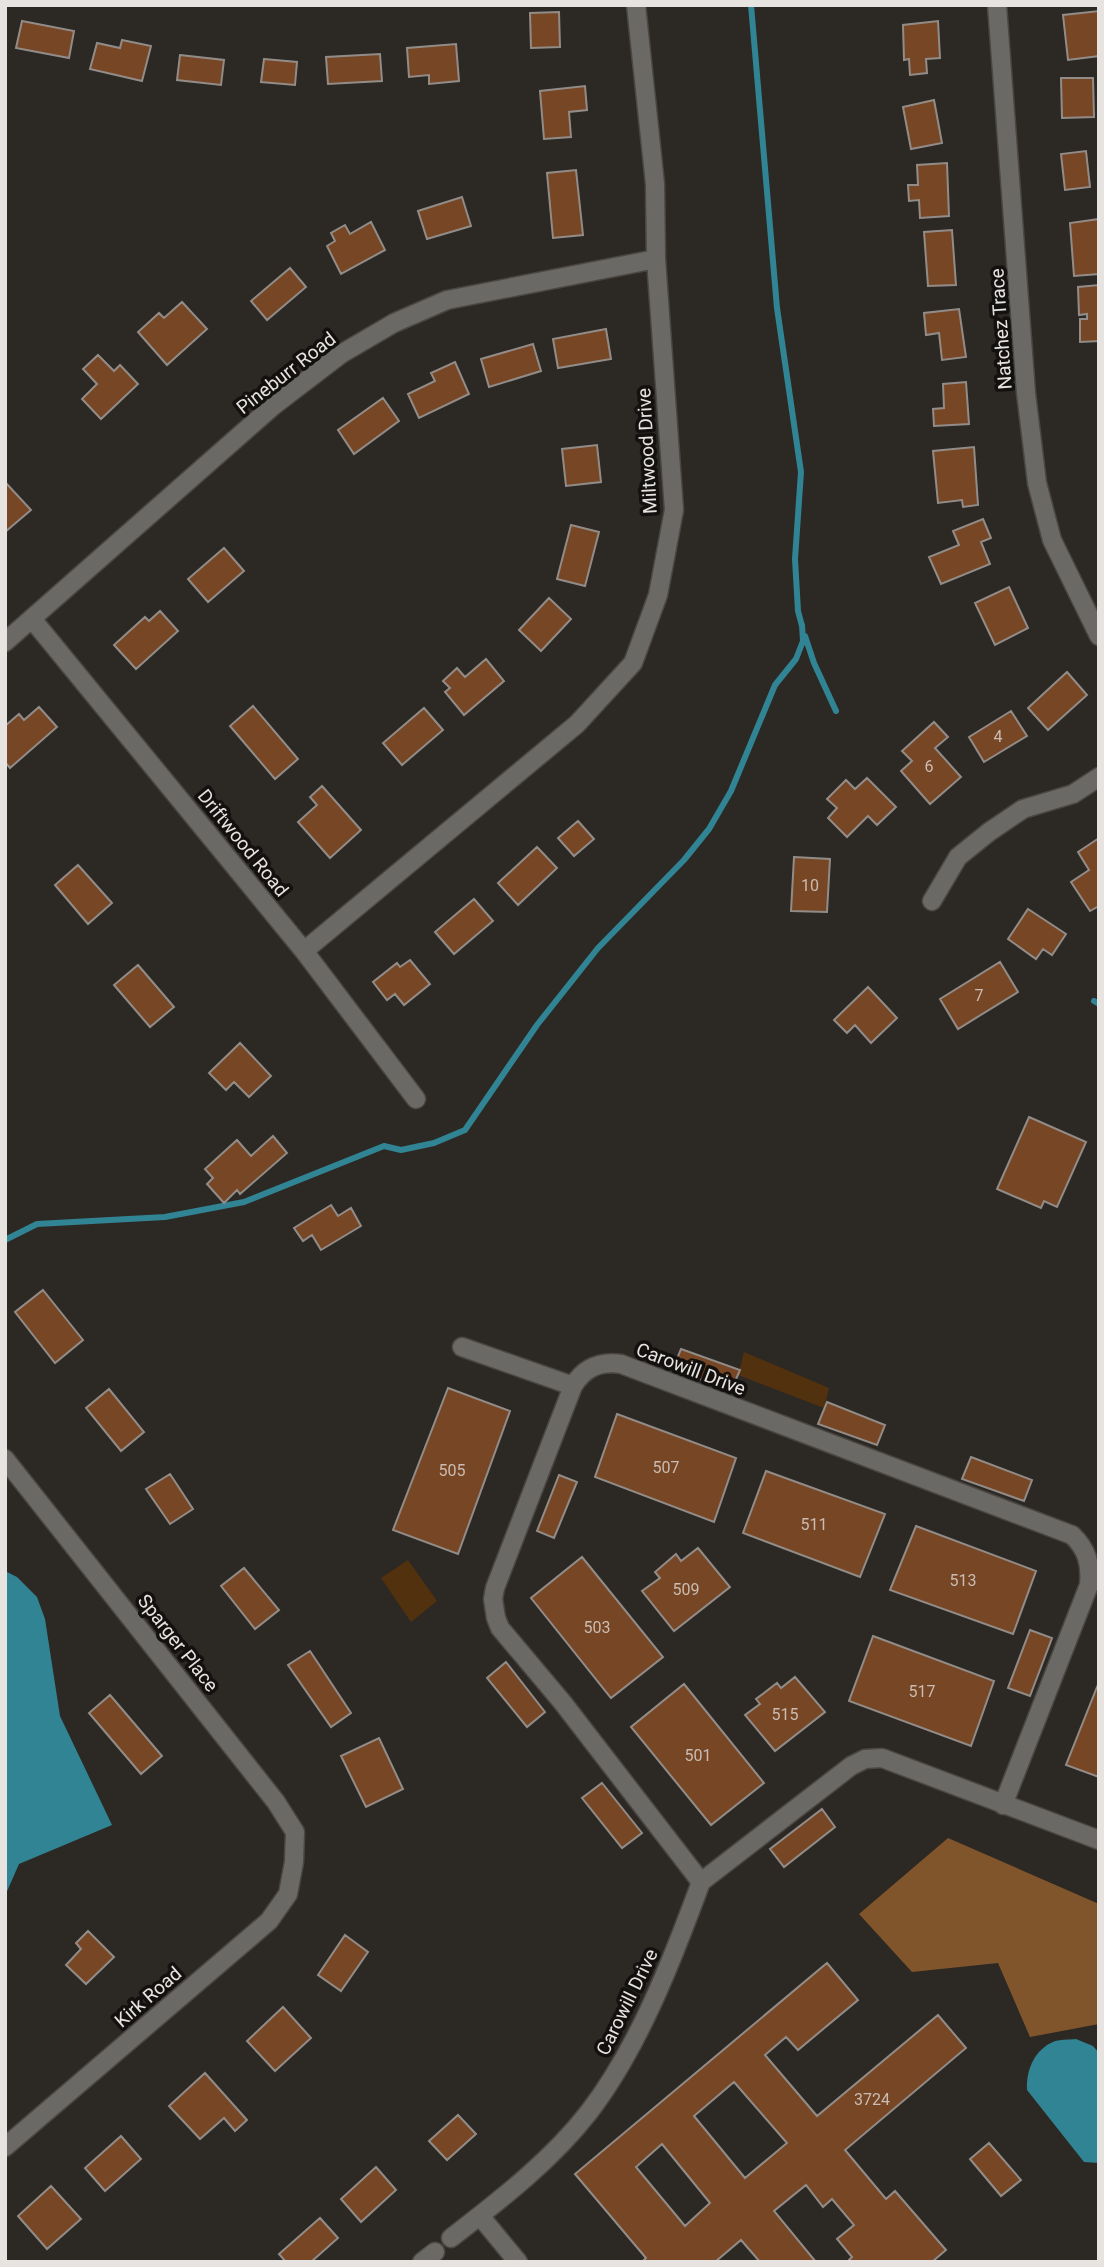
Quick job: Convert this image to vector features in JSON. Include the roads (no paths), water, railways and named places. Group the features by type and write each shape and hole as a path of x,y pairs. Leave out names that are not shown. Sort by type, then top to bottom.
{"street":[{"name":"Miltwood Drive","path":"304,951 577,724 633,663 657,595 674,510 656,258 655,184 636,5"},
{"name":"Natchez Trace","path":"998,5 1026,393 1037,483 1052,540 1099,636"},
{"name":"Pineburr Road","path":"5,642 273,406 341,354 394,323 447,300 656,258"},
{"name":"Driftwood Road","path":"32,619 304,951 416,1099"},
{"path":"932,901 958,857 989,832 1023,809 1073,794 1099,777"},
{"path":"462,1347 573,1387"},
{"name":"Carowill Drive","path":"452,2238 536,2170 589,2113 627,2056 681,1938 701,1882 563,1703 500,1628 496,1618 493,1599 495,1588 573,1387 587,1369 609,1363 621,1364 1072,1535 1080,1542 1088,1556 1091,1570 1089,1585 1003,1805"},
{"name":"Sparger Place","path":"5,1459 276,1802 295,1832 294,1862"},
{"path":"701,1882 850,1766 865,1759 882,1758 1099,1840"},
{"name":"Kirk Road","path":"5,2147 269,1921 288,1895 294,1862"},
{"path":"480,2216 518,2262"}],"water":[{"path":"5,1571 17,1577 37,1597 45,1619 60,1716 112,1825 19,1864 5,1896"},
{"path":"1076,2039 1093,2046 1099,2053 1099,2163 1084,2162 1027,2090 1032,2062 1041,2050 1055,2041"}],"waterway":[{"path":"751,5 777,308 801,472 795,559 798,611 802,626"},
{"path":"5,1240 37,1224 165,1217 244,1202 384,1146 401,1150 434,1143 465,1130 537,1025 598,948 684,860 709,829 731,791 775,685 796,659 803,641 802,625"},
{"path":"805,636 836,711"},
{"path":"1094,1001 1099,1004"}]}
